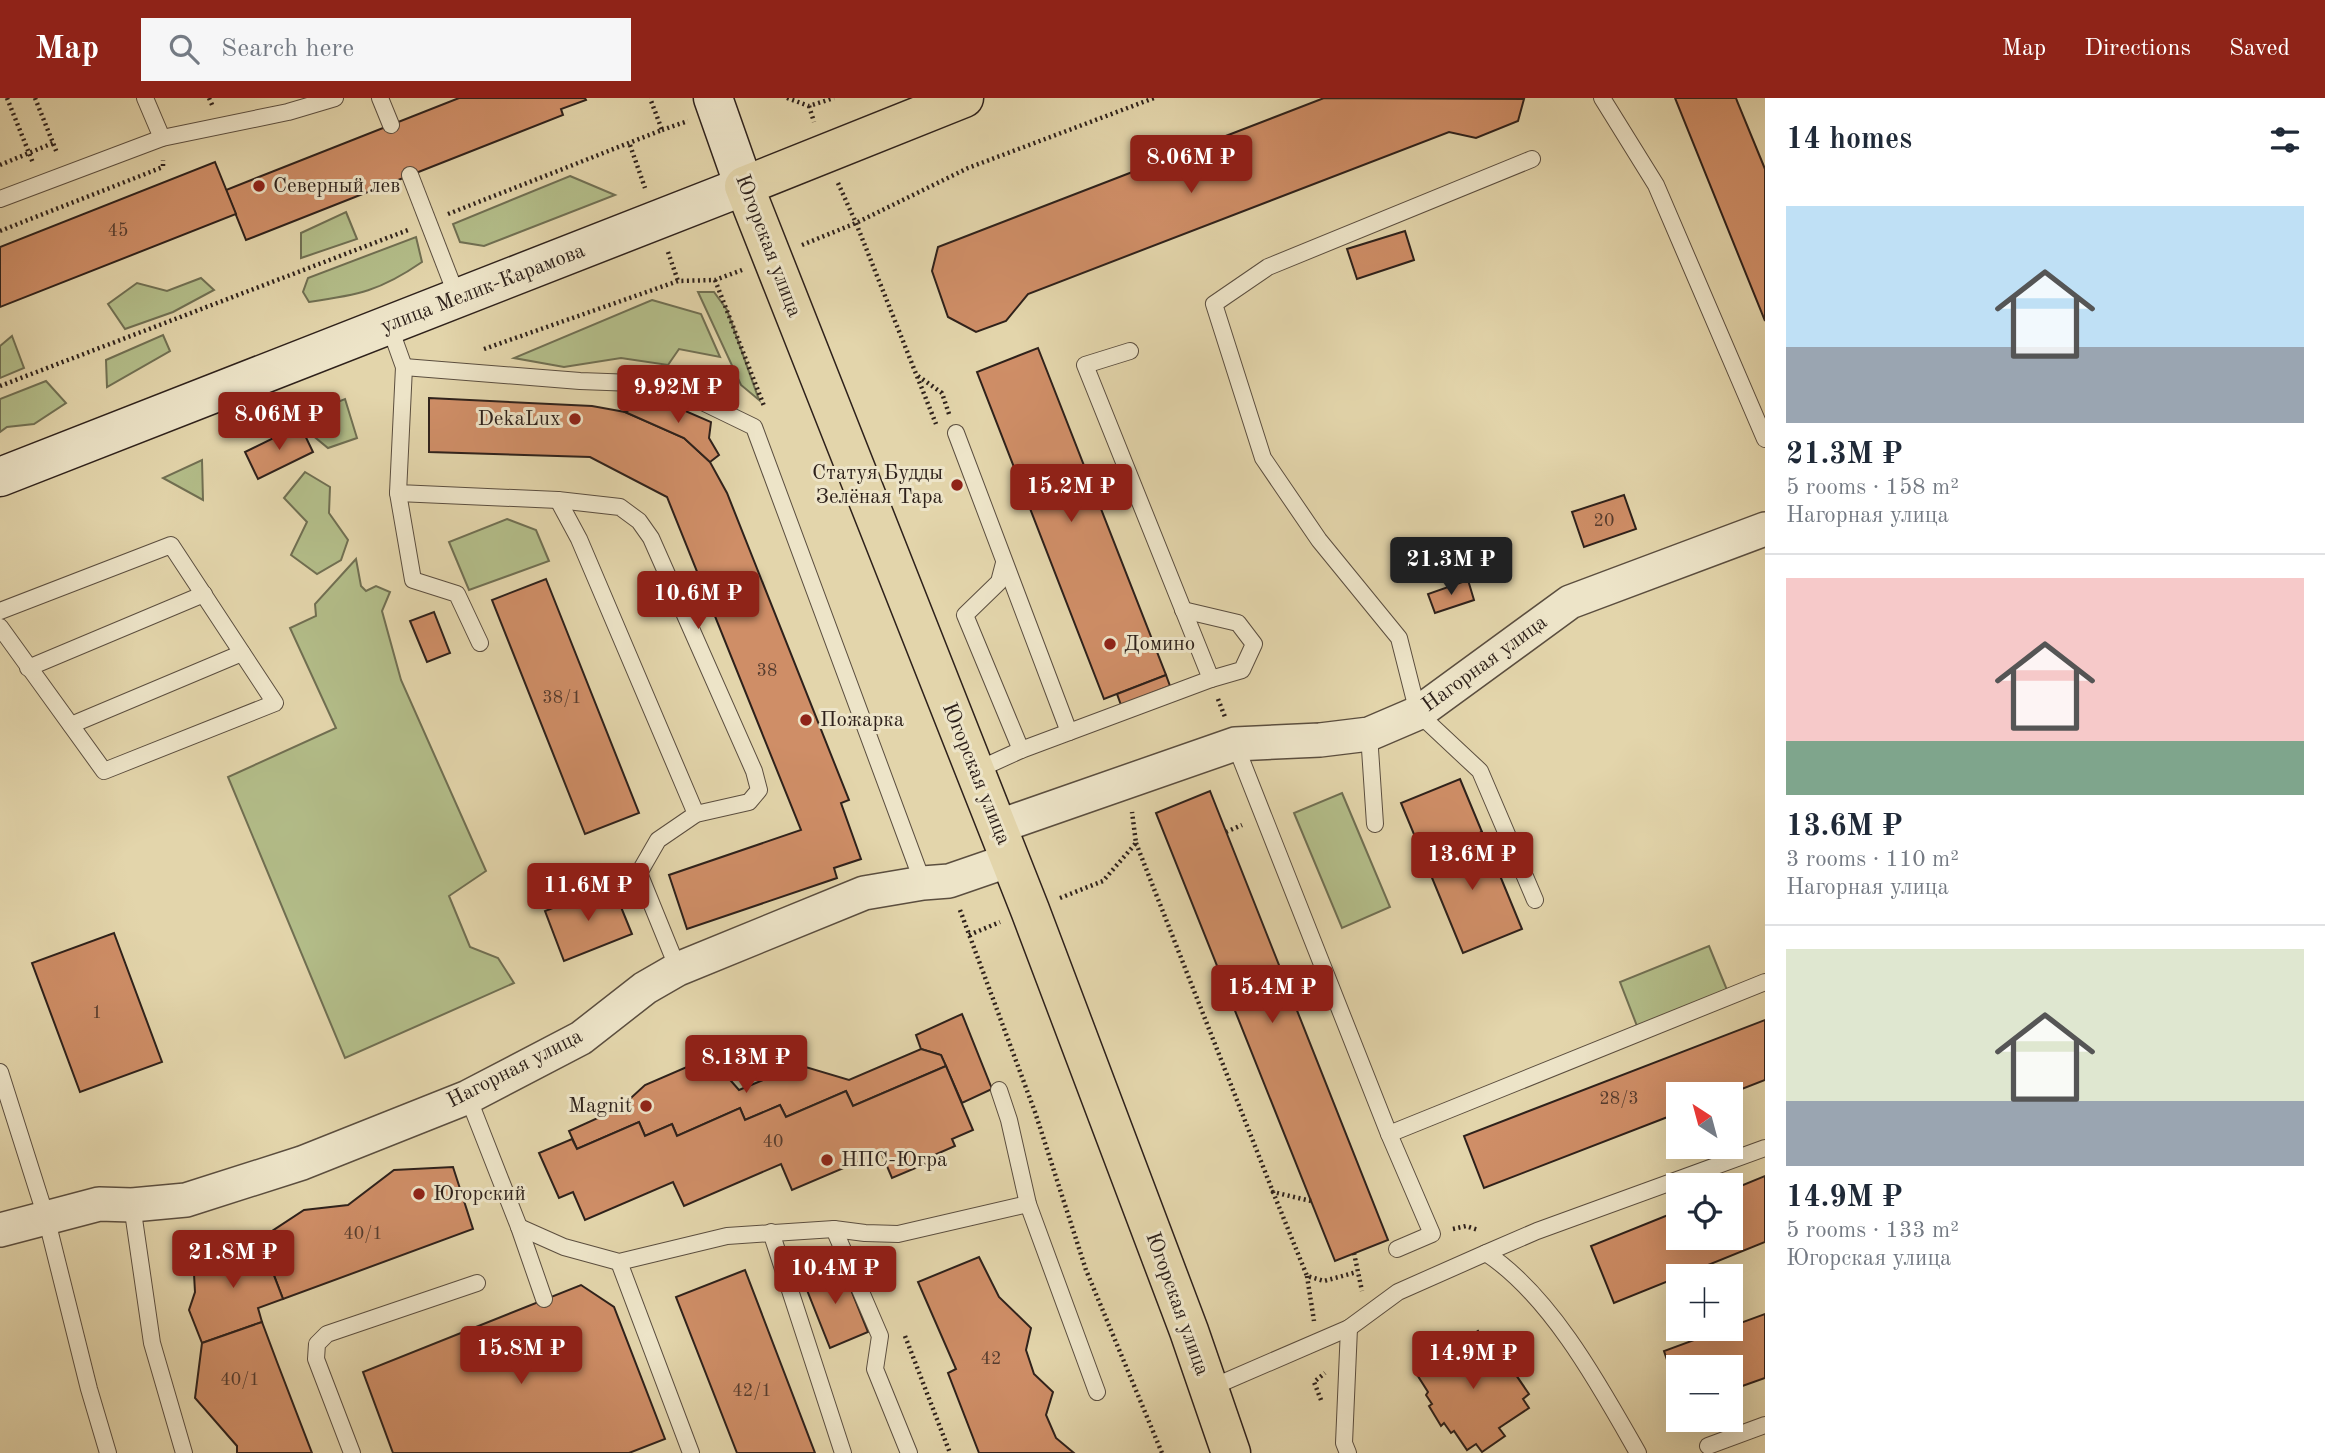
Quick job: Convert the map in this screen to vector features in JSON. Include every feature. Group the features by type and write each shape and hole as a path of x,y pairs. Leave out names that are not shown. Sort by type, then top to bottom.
{"main road":[{"name":"Югорская улица","path":"713,98 744,186 1030,910 1189,1331 1231,1453"},
{"name":"улица Мелик-Карамова","path":"0,477 964,98"}],"street":[{"name":"Нагорная улица","path":"0,1230 99,1204 132,1206 186,1200 289,1167 468,1097 581,1038 645,988 678,969 864,893 949,881 1004,843 1231,733 1320,740 1369,734 1418,713 1570,602 1765,529"}],"lane":[{"path":"145,98 162,138"},
{"path":"0,199 162,138 285,105 335,98"},
{"path":"380,98 391,125"},
{"path":"1602,98 1656,185 1765,439"},
{"path":"1532,159 1268,267 1214,304 1263,458 1319,540 1399,638 1418,713 1480,771 1535,900"},
{"path":"410,175 458,299"},
{"path":"389,325 404,367 398,494 413,580 457,594 481,643"},
{"path":"1130,351 1085,365 1210,679"},
{"path":"404,367 634,383 688,395 754,427 923,883"},
{"path":"956,433 1069,732"},
{"path":"398,494 558,500 620,507 639,521 651,538 749,759 759,790 749,802 696,814 659,840 639,873 678,969"},
{"path":"558,500 579,539 696,814"},
{"path":"0,611 171,545 275,703 104,771 0,627"},
{"path":"1004,563 999,582 965,615 1021,750"},
{"path":"28,668 204,594"},
{"path":"975,771 1021,750 1210,679 1242,670 1254,645 1238,623 1183,610"},
{"path":"71,725 242,653"},
{"path":"1231,733 1389,1134 1432,1234 1397,1249"},
{"path":"1369,734 1375,824"},
{"path":"1389,1134 1765,982"},
{"path":"0,1072 46,1217 108,1453"},
{"path":"999,1090 1009,1120 1028,1204 1097,1392"},
{"path":"468,1097 544,1299"},
{"path":"1208,1389 1349,1328 1398,1292 1486,1253 1537,1231 1765,1147"},
{"path":"519,1227 564,1247 620,1262 727,1236 834,1228 898,1234 1028,1204"},
{"path":"132,1206 152,1343 184,1453"},
{"path":"834,1228 880,1336 875,1369 909,1453"},
{"path":"771,1232 844,1453"},
{"path":"1486,1253 1505,1266 1537,1300 1593,1373 1639,1453"},
{"path":"620,1262 691,1453"},
{"path":"352,1453 316,1359 317,1344 327,1334 477,1283"},
{"path":"1348,1453 1344,1443 1349,1328"},
{"path":"1708,1446 1765,1425"}],"path":[{"path":"7,98 42,183"},
{"path":"35,98 65,174"},
{"path":"0,386 662,130 650,98"},
{"path":"788,98 809,106 834,98"},
{"path":"809,106 824,153 856,223 938,427"},
{"path":"0,231 163,167 162,138"},
{"path":"0,164 53,143"},
{"path":"918,376 942,393 956,433"},
{"path":"1217,697 1231,733"},
{"path":"1129,781 1136,843 1307,1276 1324,1281 1357,1272 1354,1253"},
{"path":"1226,832 1242,825"},
{"path":"969,935 1103,881 1136,843"},
{"path":"1273,1192 1311,1201"},
{"path":"1432,1234 1466,1226 1480,1230 1486,1253"},
{"path":"900,1324 950,1453"}],"green space":[{"path":"570,176 615,195 484,246 460,242 453,224"},
{"path":"346,212 357,239 301,258 301,233"},
{"path":"416,237 422,262 394,280 355,294 309,302 303,292 308,278"},
{"path":"201,278 214,290 173,312 125,329 108,304 137,283 167,291"},
{"path":"698,292 714,292 727,310 759,400 741,385"},
{"path":"652,300 701,314 720,357 679,349 668,365 621,358 564,367 514,358"},
{"path":"163,335 170,351 107,387 106,360"},
{"path":"12,336 24,368 0,378 0,346"},
{"path":"46,381 66,403 34,424 7,427 0,432 0,399"},
{"path":"345,399 357,438 328,448 300,425 317,410"},
{"path":"202,460 203,500 163,478"},
{"path":"305,472 330,487 329,513 348,540 341,560 317,574 291,555 307,522 284,498"},
{"path":"507,519 536,530 549,561 469,590 449,542"},
{"path":"356,559 361,586 366,591 376,586 390,592 382,611 401,680 486,871 449,896 470,947 498,958 514,983 345,1058 228,777 336,728 290,628 316,616 315,604"},
{"path":"1342,793 1390,907 1342,928 1294,813"},
{"path":"1709,946 1727,990 1637,1026 1620,982"}],"building":[{"path":"459,98 586,100 561,109 563,115 246,240 226,190"},
{"path":"1324,98 1524,99 1518,121 1476,138 1449,132 1028,294 1006,321 976,332 948,317 932,271 938,247"},
{"path":"1675,98 1736,98 1765,169 1765,321"},
{"path":"215,162 236,214 0,307 0,247"},
{"path":"1405,231 1414,260 1357,279 1347,249"},
{"path":"1038,348 1166,675 1104,699 977,372"},
{"path":"429,398 592,406 625,412 684,438 710,462 727,493 849,800 841,803 861,859 834,868 837,878 687,929 669,875 801,830 667,497 590,457 429,452"},
{"path":"660,400 711,422 709,438 719,455 710,462 684,438 625,412 644,402"},
{"path":"300,425 313,452 258,479 245,452"},
{"path":"1624,495 1636,529 1584,547 1572,512"},
{"path":"546,579 639,813 585,834 492,600"},
{"path":"1468,580 1474,600 1435,613 1428,594"},
{"path":"434,612 450,653 427,662 410,621"},
{"path":"1166,675 1170,686 1121,705 1117,694"},
{"path":"1460,779 1482,832 1423,856 1401,803"},
{"path":"1210,791 1388,1240 1335,1261 1156,813"},
{"path":"1482,832 1522,929 1463,953 1423,856"},
{"path":"612,885 632,934 564,961 545,911"},
{"path":"114,933 162,1062 80,1092 32,963"},
{"path":"962,1014 992,1089 962,1103 941,1055 921,1049 916,1035"},
{"path":"1765,1020 1765,1080 1743,1089 1743,1082 1666,1082 1666,1118 1484,1188 1464,1136"},
{"path":"921,1049 941,1055 946,1066 853,1106 846,1091 786,1117 780,1105 745,1120 740,1108 677,1136 672,1124 645,1136 639,1122 577,1149 569,1131 620,1108 645,1085 710,1057 739,1090 799,1065 849,1080"},
{"path":"946,1066 973,1130 952,1139 955,1146 923,1160 925,1164 892,1178 881,1152 792,1190 781,1164 684,1206 673,1182 585,1220 573,1192 559,1198 539,1153 572,1139 577,1149 639,1122 645,1136 672,1124 677,1136 740,1108 745,1120 780,1105 786,1117 846,1091 853,1106"},
{"path":"453,1167 473,1229 283,1299 260,1239 304,1210 348,1205 394,1170"},
{"path":"1765,1176 1765,1242 1711,1264 1666,1264 1666,1282 1614,1303 1591,1246 1666,1216 1666,1250 1743,1250 1743,1185"},
{"path":"260,1239 283,1299 258,1308 262,1322 202,1343 189,1310 195,1292 194,1274 226,1245"},
{"path":"979,1257 999,1297 1031,1328 1026,1350 1034,1374 1053,1392 1046,1415 1056,1438 1074,1453 979,1453 948,1373 956,1369 918,1282"},
{"path":"841,1265 868,1332 830,1348 803,1280"},
{"path":"745,1270 815,1453 737,1453 676,1297"},
{"path":"581,1285 614,1307 665,1439 629,1453 393,1453 363,1372"},
{"path":"1765,1314 1765,1378 1743,1386 1743,1355 1666,1357 1664,1351 1691,1341 1743,1341 1743,1322"},
{"path":"262,1322 312,1453 237,1453 237,1446 195,1398 202,1343"},
{"path":"1478,1331 1486,1344 1492,1340 1529,1394 1523,1399 1529,1408 1499,1428 1505,1436 1482,1452 1476,1444 1467,1450 1454,1431 1451,1433 1444,1423 1441,1426 1429,1406 1432,1404 1426,1395 1428,1392 1416,1373 1425,1368 1420,1360 1442,1345 1447,1352"}],"place":[{"name":"Северный лев","path":"259,186"},
{"name":"DekaLux","path":"575,419"},
{"name":"Статуя Будды Зелёная Тара","path":"957,485"},
{"name":"Домино","path":"1110,644"},
{"name":"Пожарка","path":"806,720"},
{"name":"Magnit","path":"646,1106"},
{"name":"НПС-Югра","path":"827,1160"},
{"name":"Югорский","path":"419,1194"}]}
